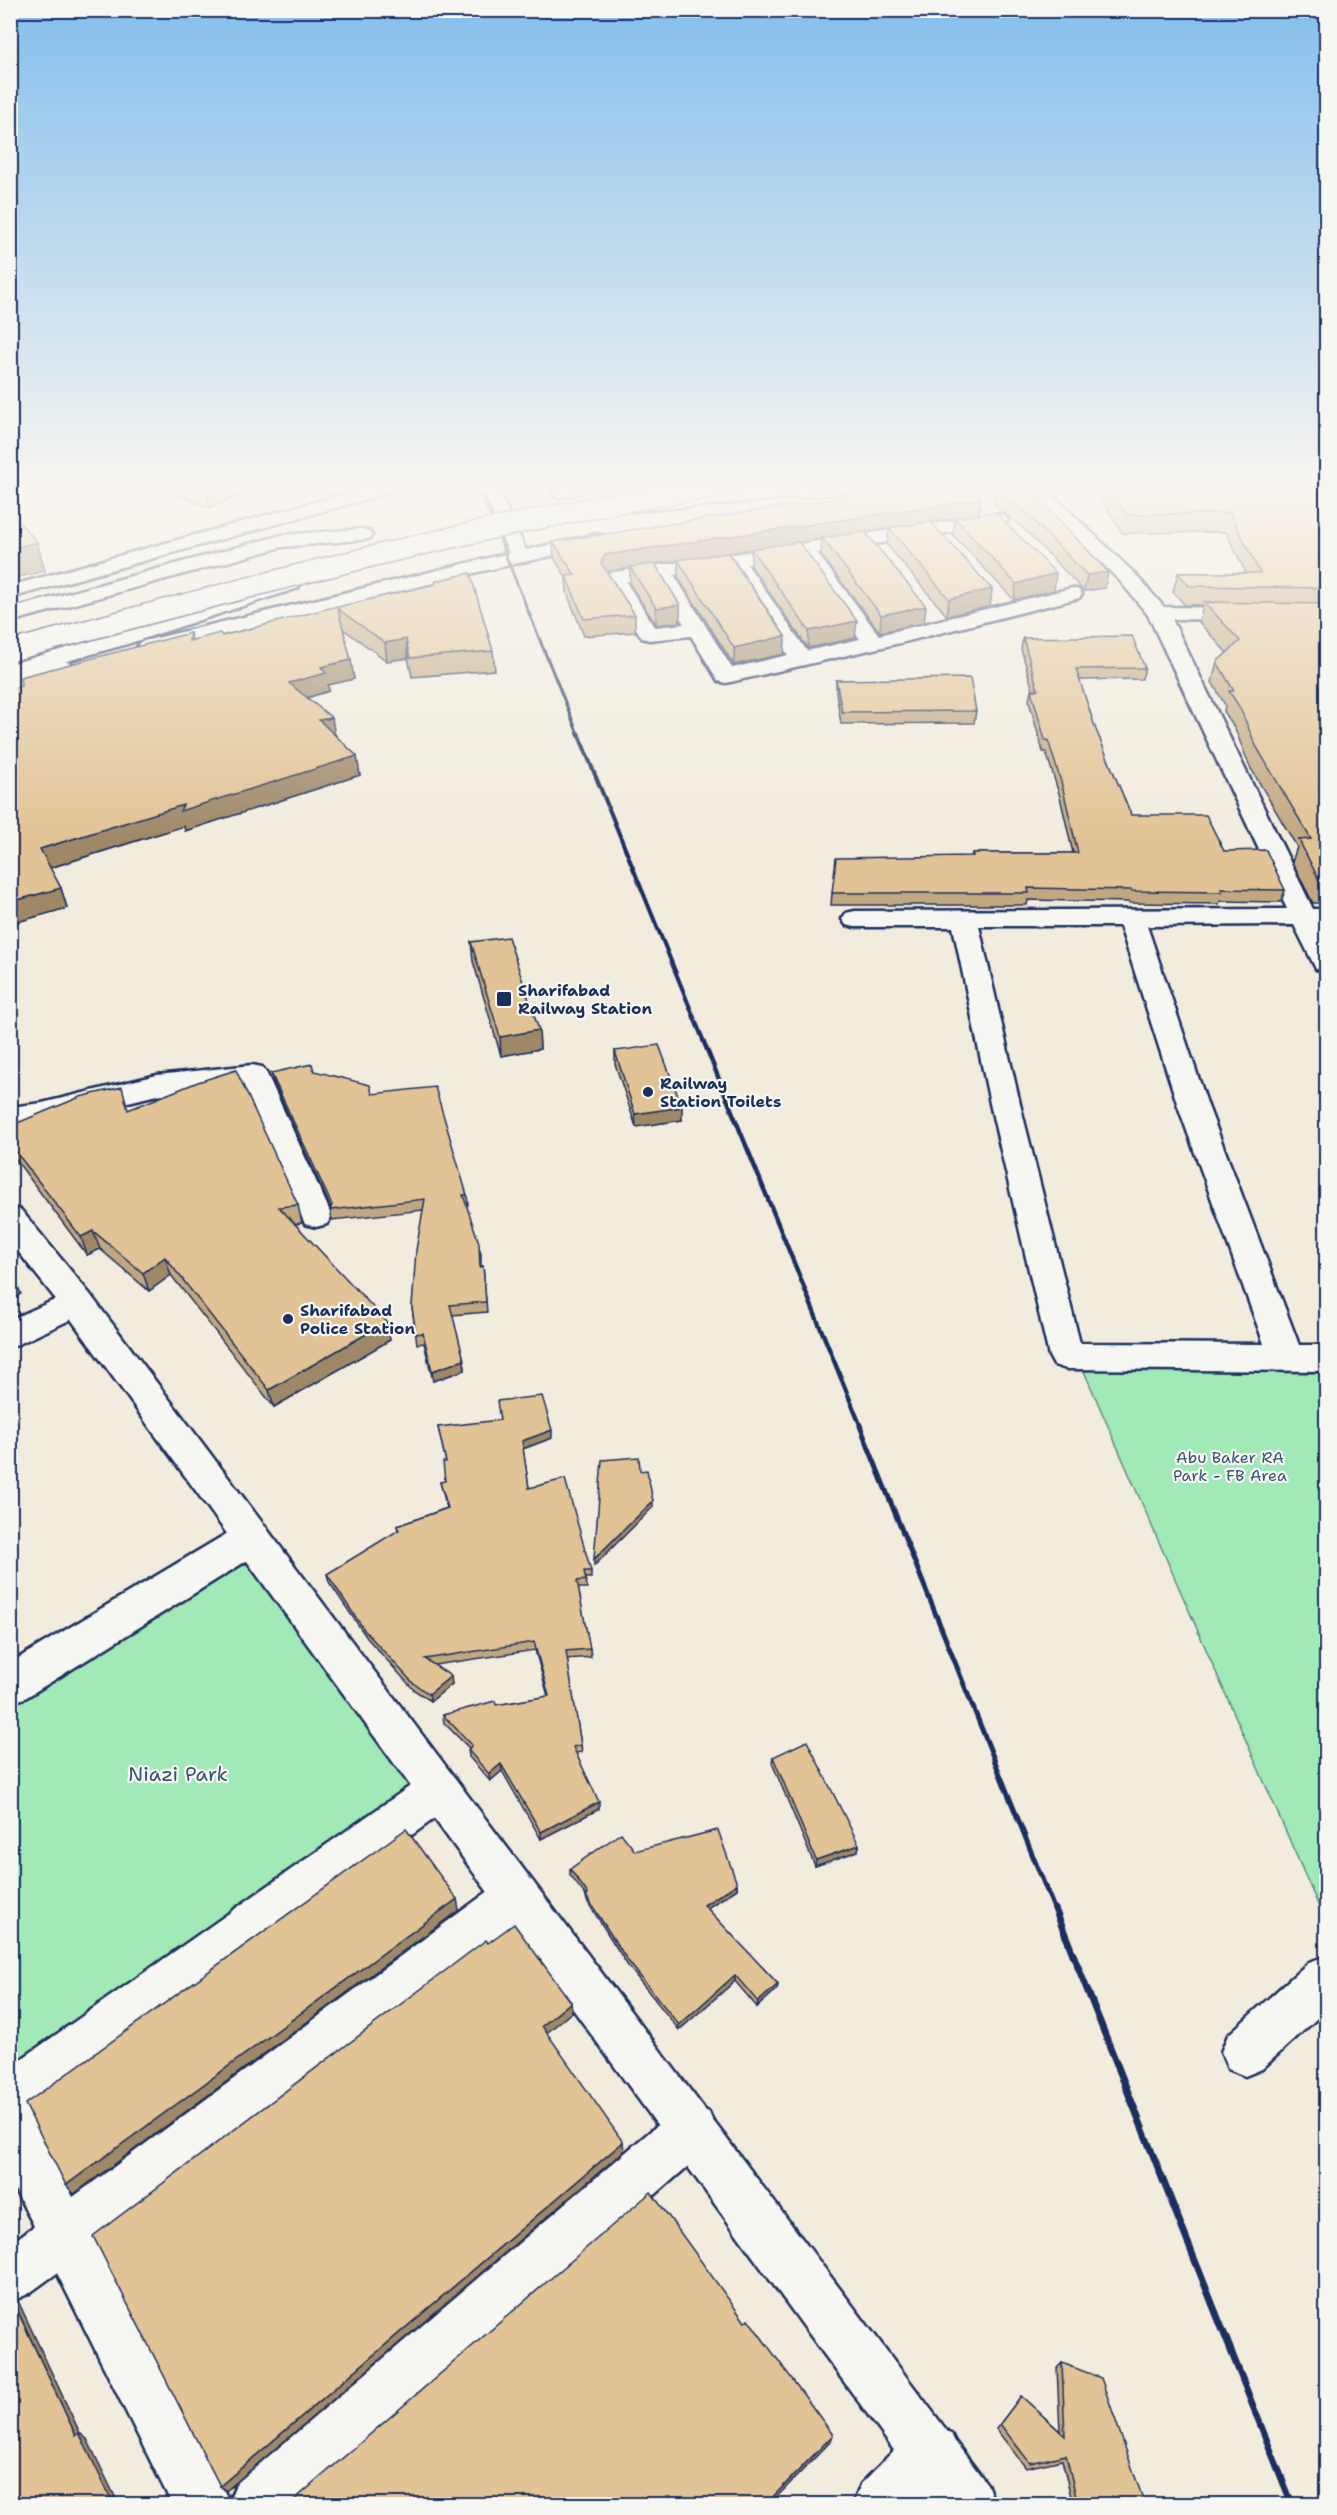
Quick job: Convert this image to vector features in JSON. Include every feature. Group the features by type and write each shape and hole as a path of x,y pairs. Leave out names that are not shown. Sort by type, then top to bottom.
{"main road":[{"path":"10,616 49,605"},
{"path":"10,632 112,605"},
{"path":"10,651 179,605"},
{"path":"10,671 63,658 228,605"},
{"path":"10,682 323,605"},
{"path":"631,605 649,634 698,629"},
{"path":"683,605 726,676 1008,610 1040,605"},
{"path":"765,605 801,658"},
{"path":"846,605 873,642"},
{"path":"1004,605 1008,610"},
{"path":"1151,605 1158,613 1316,917 1326,963"},
{"path":"927,609 941,626"},
{"path":"1158,613 1326,616"},
{"path":"855,919 1316,917"},
{"path":"964,918 1006,1108 1066,1356 1326,1358"},
{"path":"1131,919 1193,1106 1286,1357"},
{"path":"10,1117 42,1113 157,1085 252,1074 316,1216"},
{"path":"13,1226 77,1302 931,2453 967,2505"},
{"path":"10,1335 77,1302"},
{"path":"10,1685 252,1538"},
{"path":"10,2097 438,1791"},
{"path":"10,2276 518,1898"},
{"path":"1245,2052 1326,1979"},
{"path":"10,2126 202,2505"},
{"path":"256,2505 691,2130"},
{"path":"881,2505 931,2453"}],"green space":[{"name":"Abu Baker RA Park - FB Area","path":"1083,1369 1326,1373 1326,1923"},
{"name":"Niazi Park","path":"248,1537 438,1791 11,2096 11,1681"}],"building":[{"path":"480,605 493,651 410,658 406,639 385,643 338,609 351,660 321,667 326,673 289,683 332,718 319,720 357,756 180,811 183,805 40,849 61,888 10,902 10,688 21,686 20,677 190,633 189,641 220,633 222,636 338,607"},
{"path":"578,605 629,605 635,615 584,619"},
{"path":"654,605 677,605 656,608"},
{"path":"707,605 764,605 785,636 734,648"},
{"path":"791,605 846,605 857,621 809,631"},
{"path":"874,605 926,606 881,615"},
{"path":"1207,605 1326,605 1326,882 1320,882 1299,840 1311,839 1256,746 1240,708 1229,691 1234,691 1217,662 1240,641"},
{"path":"1132,636 1145,668 1076,669 1096,730 1131,815 1206,815 1224,851 1266,850 1285,890 1221,889 1222,892 1028,888 1029,893 832,893 836,858 973,856 972,853 1078,853 1062,785 1048,740 1045,740 1031,690 1038,690 1023,638"},
{"path":"970,678 976,711 842,712 836,680"},
{"path":"508,937 539,1030 500,1037 471,942"},
{"name":"Railway Station Toilets","path":"659,1045 682,1107 635,1114 615,1051"},
{"path":"312,1064 314,1071 370,1085 372,1094 435,1087 467,1195 463,1195 479,1243 480,1267 483,1266 486,1302 450,1305 464,1360 432,1371 423,1333 416,1334 412,1307 416,1250 425,1199 330,1210 332,1205 271,1073"},
{"path":"236,1070 298,1205 279,1207 387,1322 269,1390 165,1257 143,1273 93,1231 81,1237 10,1144 10,1126 80,1097 122,1087 128,1110 198,1082"},
{"path":"10,1274 16,1281 10,1284"},
{"path":"542,1396 552,1430 522,1441 529,1488 565,1479 591,1571 584,1571 586,1580 577,1581 590,1649 566,1651 581,1745 573,1747 599,1802 541,1832 501,1764 489,1774 468,1750 472,1745 443,1715 495,1701 496,1705 549,1696 534,1642 425,1659 451,1676 429,1694 413,1683 365,1631 327,1574 399,1530 397,1526 448,1508 440,1482 445,1481 443,1462 446,1462 438,1427 500,1420 497,1401"},
{"path":"639,1457 640,1471 647,1470 653,1501 594,1559 602,1460"},
{"path":"807,1741 859,1845 816,1860 773,1757"},
{"path":"406,1829 457,1899 66,2185 25,2104"},
{"path":"718,1830 737,1884 704,1905 778,1984 758,2002 735,1975 679,2025 628,1961 586,1896 588,1894 570,1869 621,1833 635,1851"},
{"path":"514,1924 571,2002 542,2026 623,2142 220,2486 93,2236 486,1940 488,1943"},
{"path":"651,2192 745,2322 748,2319 833,2435 765,2505 285,2505 294,2500"},
{"path":"10,2295 76,2436 79,2433 114,2505 10,2505"},
{"path":"1062,2363 1101,2378 1145,2505 1078,2505 1066,2455 1030,2463 1000,2424 1021,2396 1065,2436"},
{"path":"180,2501 202,2501 197,2505 182,2505"}],"railway":[{"path":"526,605 578,734"},
{"path":"578,733 704,1042"},
{"path":"703,1040 861,1427"},
{"path":"860,1426 1055,1911"},
{"path":"1055,1909 1292,2504"}],"place":[{"name":"Sharifabad Railway Station","path":"504,999"},
{"name":"Railway Station Toilets","path":"648,1092"},
{"name":"Sharifabad Police Station","path":"288,1319"}]}
